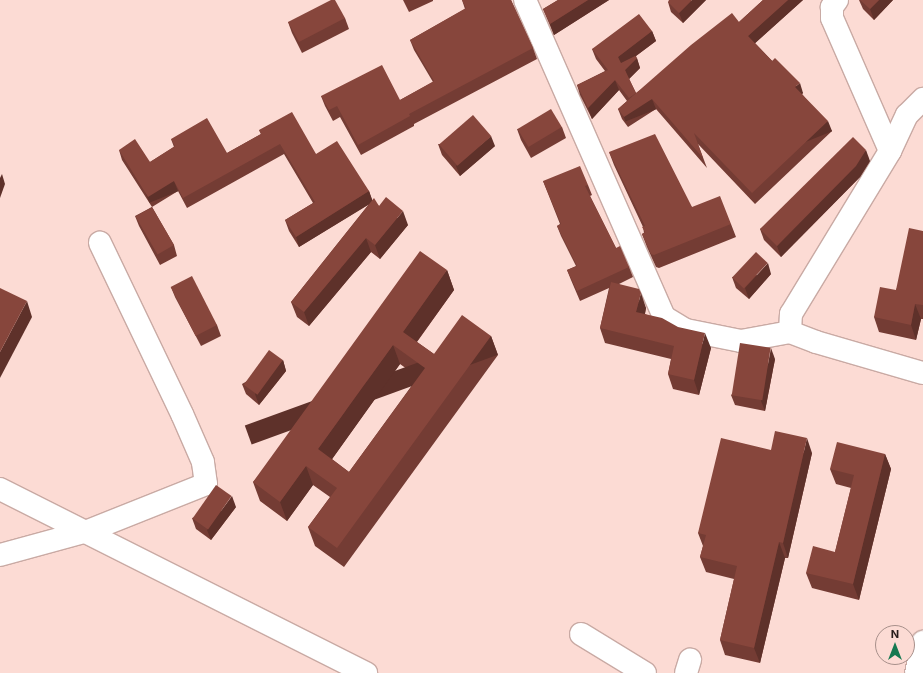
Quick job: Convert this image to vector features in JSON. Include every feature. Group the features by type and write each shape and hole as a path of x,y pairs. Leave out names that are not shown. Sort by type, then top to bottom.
{"street":[{"path":"525,0 664,317 686,330 742,341 790,332 816,342 923,373"},
{"path":"837,0 832,7 832,18 890,151"},
{"path":"790,332 791,314 890,151 907,115 923,99"},
{"path":"0,555 88,531 206,484 203,462 182,414 100,243"},
{"path":"0,489 88,531 366,673"},
{"path":"581,634 645,673"},
{"path":"916,673 923,642"}],"building":[{"path":"331,0 335,0 345,18 299,42 288,22"},
{"path":"462,0 511,0 533,48 409,114 410,116 358,145 337,106 329,110 321,96 382,65 400,100 434,81 410,40 466,8"},
{"path":"558,0 588,0 550,24 543,9"},
{"path":"669,0 692,0 679,13 668,2"},
{"path":"763,0 788,0 748,36 772,61 775,58 800,83 795,87 828,121 752,193 694,133 703,158 652,99 624,117 618,109 691,45 732,13 739,22"},
{"path":"860,0 879,0 870,9"},
{"path":"639,14 652,31 618,57 621,63 635,56 637,58 625,70 636,93 629,98 615,80 588,108 577,85 608,70 592,49"},
{"path":"551,109 562,127 528,147 518,129"},
{"path":"292,112 316,154 337,141 369,191 296,237 285,220 315,202 280,144 183,198 174,181 148,197 119,150 135,139 150,162 175,146 171,139 207,118 227,153 261,134 259,130"},
{"path":"473,115 491,136 457,166 439,145"},
{"path":"655,134 692,207 720,196 731,224 654,255 651,254 642,234 645,232 642,227 645,226 609,152"},
{"path":"853,137 866,150 856,166 777,246 760,229"},
{"path":"580,166 588,185 585,186 616,248 620,246 629,267 577,291 567,270 577,266 557,226 561,224 543,181"},
{"path":"386,197 403,211 375,245 366,238 304,312 291,302 374,198 379,206"},
{"path":"152,207 174,245 158,255 136,216"},
{"path":"909,228 923,231 923,305 915,304 911,325 874,317 880,287 896,290"},
{"path":"420,251 447,270 403,332 434,354 462,315 491,336 337,548 308,527 337,488 306,466 280,502 253,482","holes":["393,345 425,368 349,472 318,449"]},
{"path":"756,252 768,263 744,289 732,278"},
{"path":"192,276 217,325 196,336 171,287"},
{"path":"611,282 639,289 641,293 636,312 662,318 678,327 705,333 694,380 668,374 674,346 600,328"},
{"path":"0,288 27,301 0,352"},
{"path":"740,343 771,348 762,400 732,395"},
{"path":"269,350 283,360 257,395 244,385"},
{"path":"775,431 807,438 783,543 779,542 754,648 720,640 737,566 700,557 706,535 698,533 721,438 771,450"},
{"path":"837,442 885,454 853,584 806,573 813,546 835,552 854,475 830,469"},
{"path":"216,485 232,496 208,529 192,519"}]}
